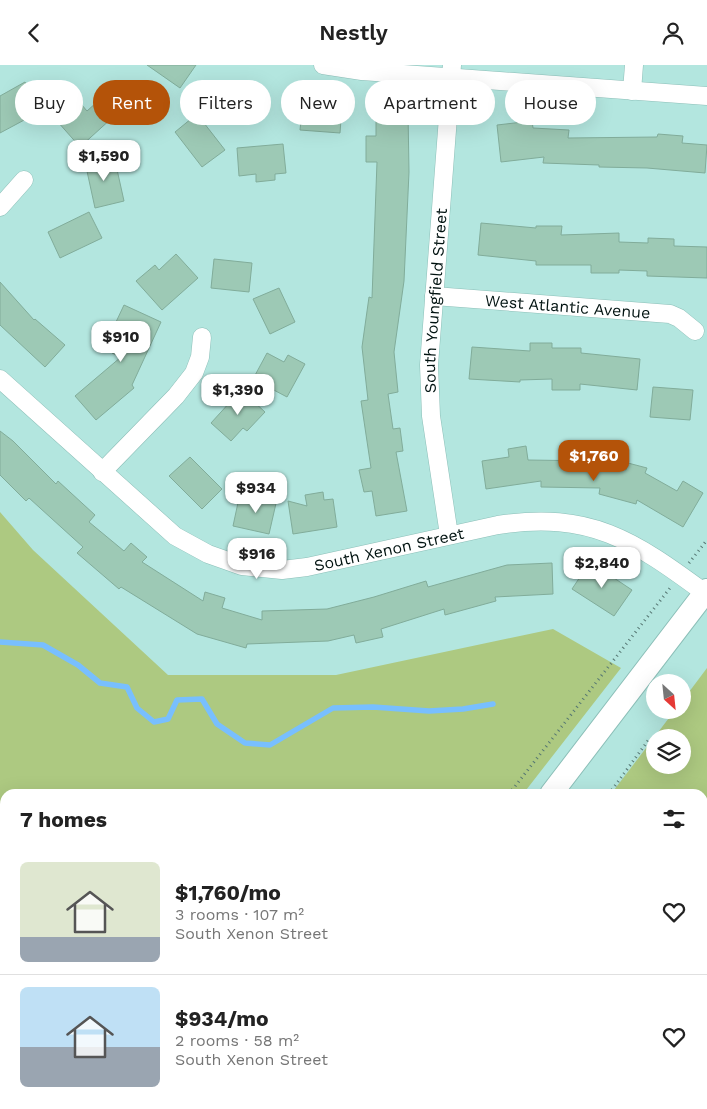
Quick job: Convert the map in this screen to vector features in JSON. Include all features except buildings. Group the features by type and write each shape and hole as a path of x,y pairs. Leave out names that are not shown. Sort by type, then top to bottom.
{"main road":[{"path":"555,789 706,591"}],"street":[{"path":"323,65 362,71 452,71 632,91 707,96"},
{"path":"632,91 634,65"},
{"name":"South Youngfield Street","path":"449,535 431,416 430,339 452,71"},
{"path":"0,207 24,180"},
{"name":"West Atlantic Avenue","path":"434,296 670,314 679,318 695,331"},
{"path":"102,472 176,396 194,373 200,357 202,337"},
{"name":"South Xenon Street","path":"0,379 175,536 208,554 242,566 282,569 307,567 521,521 567,522 585,525 623,538 653,555 706,591"}],"path":[{"path":"513,789 707,539"},
{"path":"613,789 646,743"}],"green space":[{"path":"0,512 33,550 168,675 336,675 553,629 621,668 527,789 0,789"},
{"path":"707,668 707,789 615,789 646,748 646,774 691,774 691,729 661,729 668,719 691,719 691,689"}],"waterway":[{"path":"0,642 43,645 78,665 100,683 127,687 137,708 154,722 168,719 177,700 202,699 217,724 245,743 270,745 333,708 373,707 429,711 463,709 493,704"}]}
